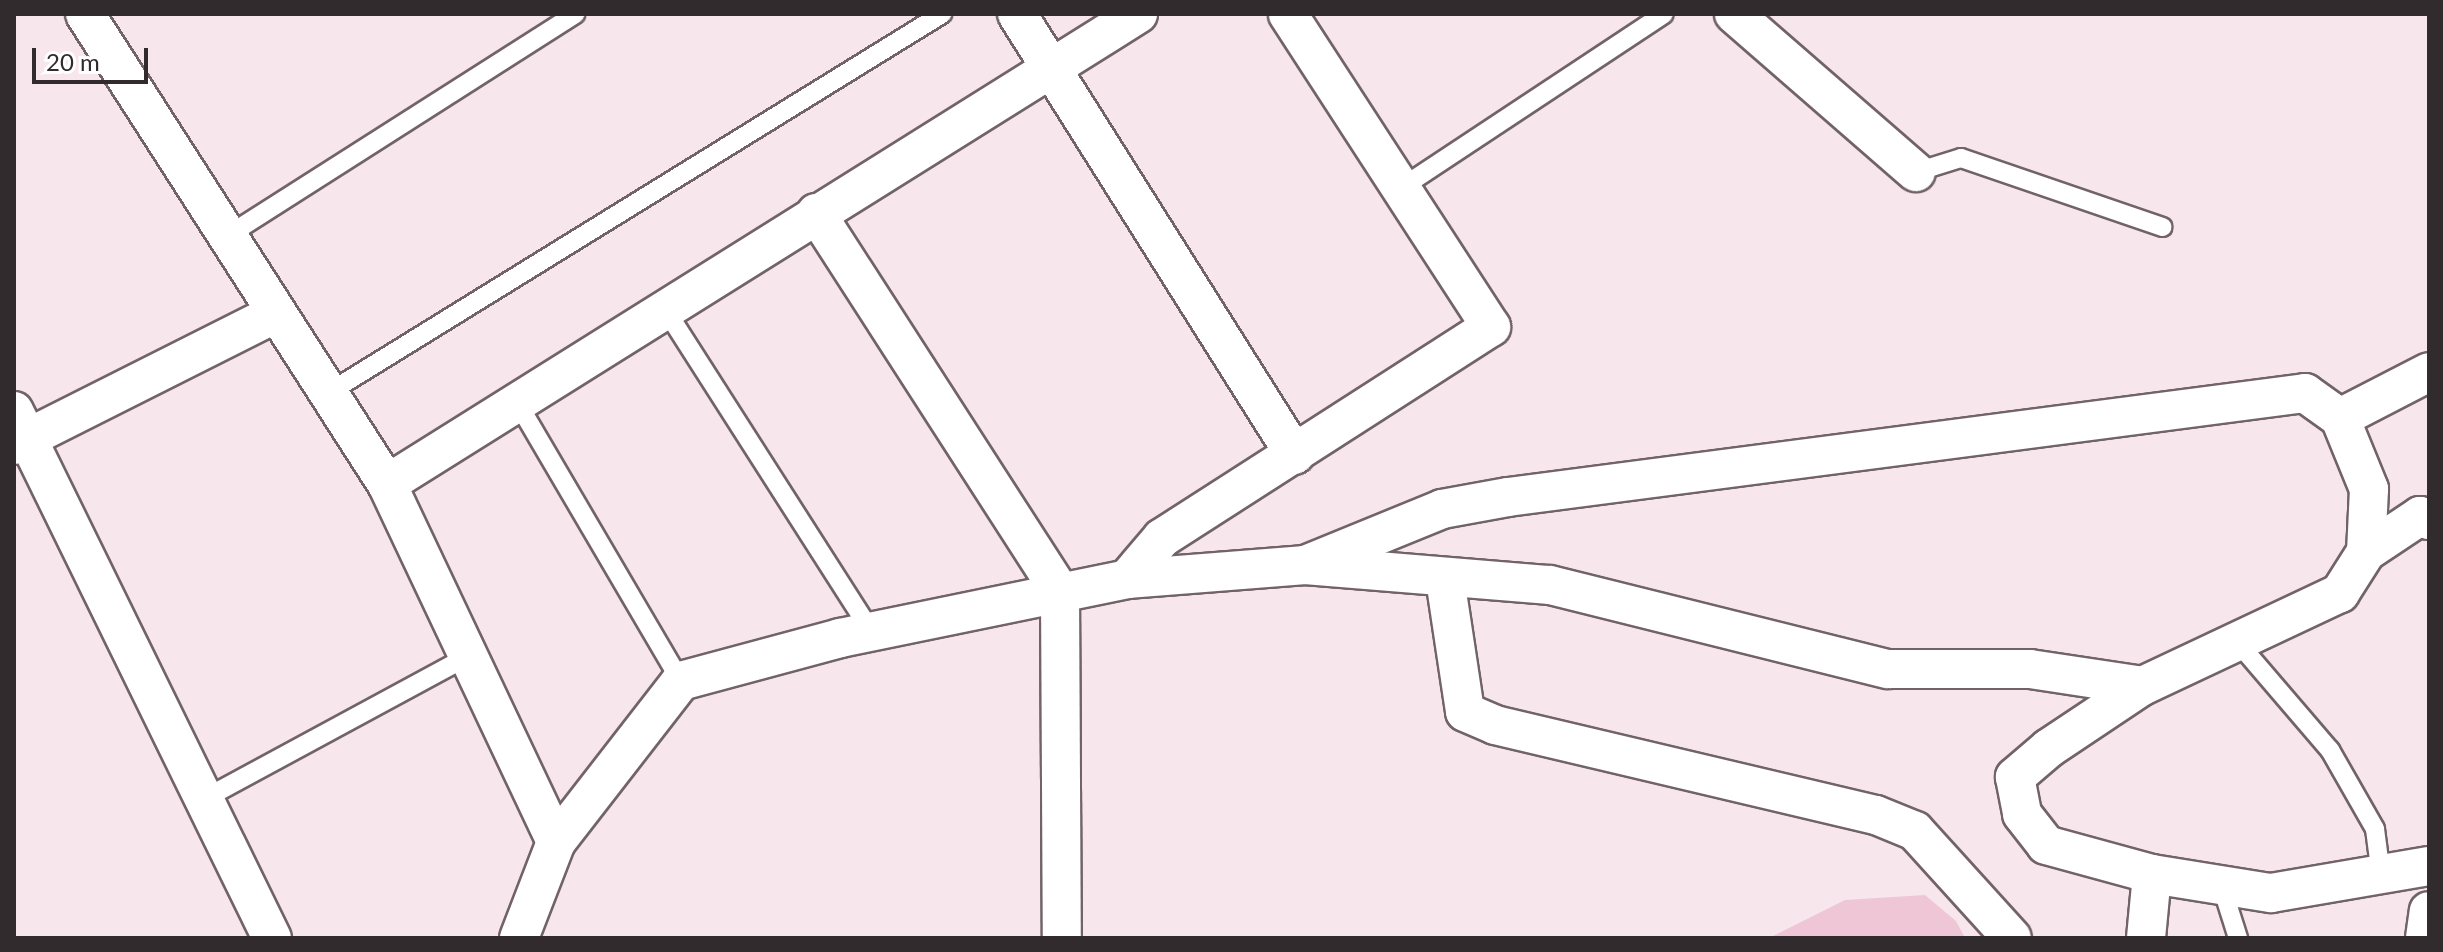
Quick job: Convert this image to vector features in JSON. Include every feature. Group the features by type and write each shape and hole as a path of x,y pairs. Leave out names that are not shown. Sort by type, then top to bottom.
{"street":[{"path":"85,14 387,484 556,842"},
{"path":"1017,14 1295,455"},
{"path":"387,484 1138,14"},
{"path":"1127,579 1162,538 1491,327 1288,14"},
{"path":"1734,14 1916,172"},
{"path":"816,213 1060,592 1062,938"},
{"path":"272,938 19,431 277,313"},
{"path":"2340,418 2429,372"},
{"path":"1305,565 1442,509 1657,475 2305,393 2340,418 2369,489 2366,552"},
{"path":"2429,520 2420,516 2366,552 2340,593 2239,644 2142,686 2015,777 2022,814 2046,845 2152,874 2271,893 2429,866"},
{"path":"519,938 556,842 681,681 731,663 1127,579 1305,565 1445,579 1550,585 1888,669 2030,669 2142,686"},
{"path":"1445,579 1465,712 1495,725 1876,815 1915,831 2012,938"},
{"path":"2146,938 2152,874"},
{"path":"2425,938 2429,911"}],"lane":[{"path":"227,236 575,14"},
{"path":"328,393 942,14"},
{"path":"1401,188 1664,14"},
{"path":"1916,172 1961,158 2162,227"},
{"path":"665,309 871,631"},
{"path":"517,402 681,681"},
{"path":"2239,644 2330,750 2375,829 2381,875"},
{"path":"204,799 468,656"},
{"path":"2221,884 2238,938"}],"shaded area":[{"path":"1925,895 1956,921 1965,938 1769,938 1845,900"}]}
